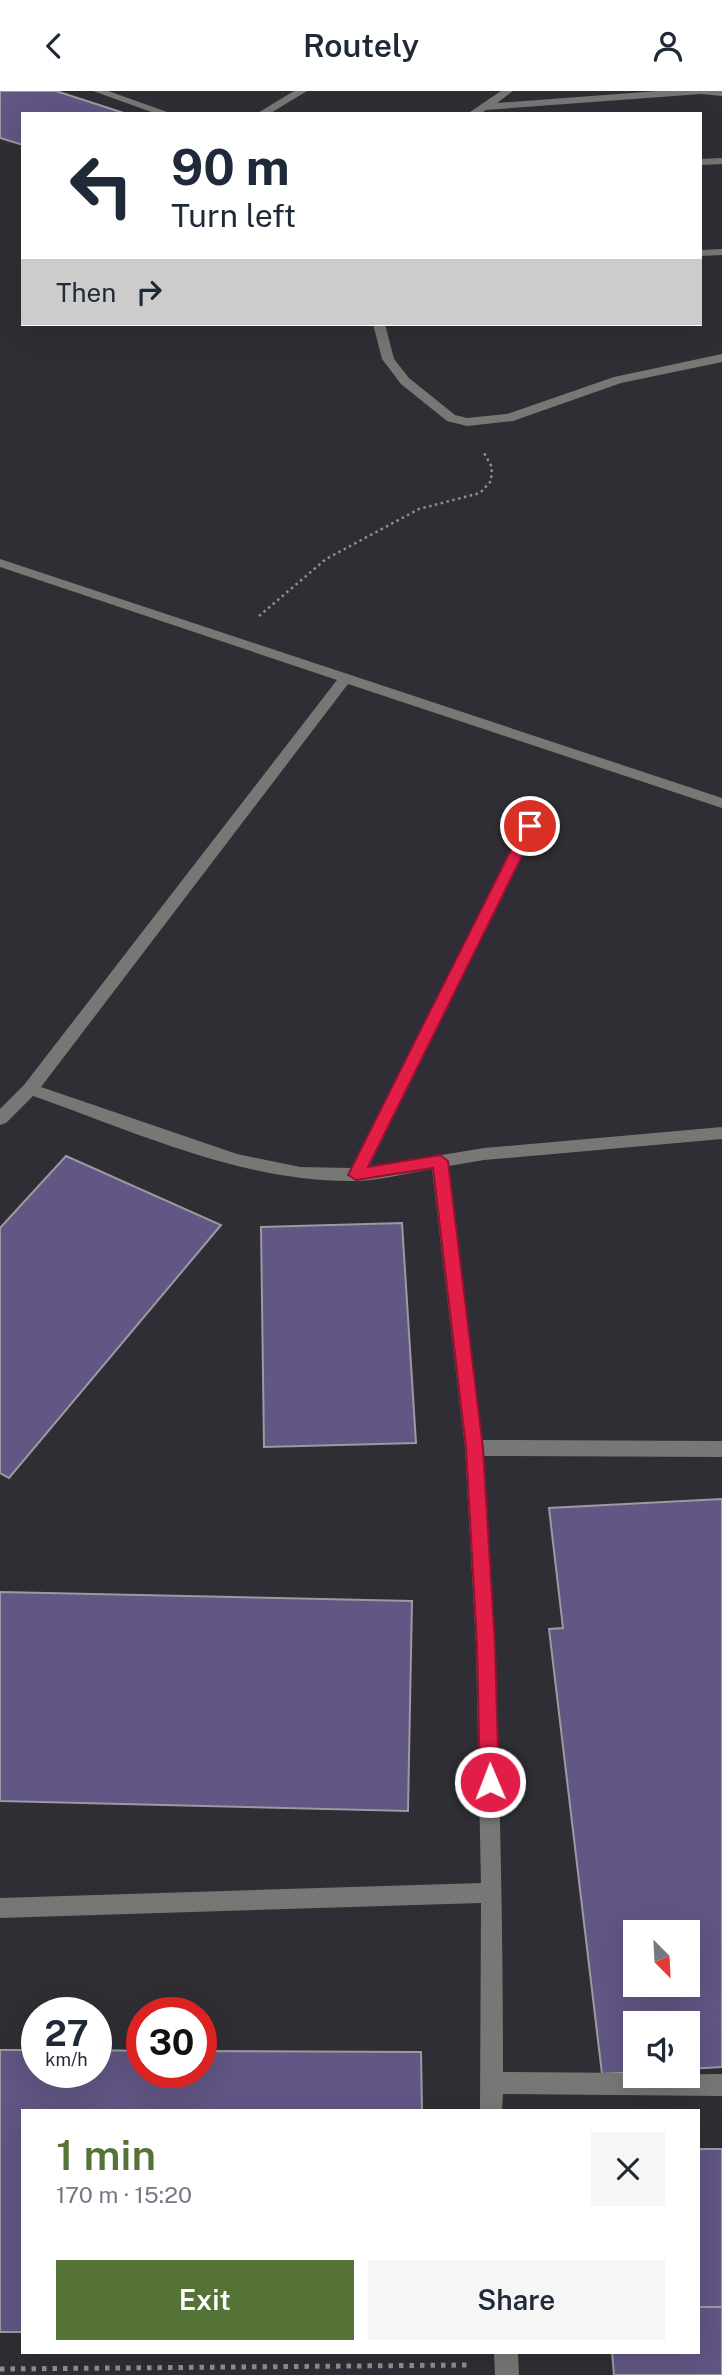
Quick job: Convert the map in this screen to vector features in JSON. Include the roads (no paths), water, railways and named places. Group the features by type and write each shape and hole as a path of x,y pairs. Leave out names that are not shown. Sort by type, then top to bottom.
{"street":[{"path":"98,91 162,112"},
{"path":"265,112 302,91"},
{"path":"475,112 508,91"},
{"path":"483,107 701,91 722,93"},
{"path":"702,162 722,160"},
{"path":"702,253 722,251"},
{"path":"380,326 388,359 405,380 451,418 467,422 509,418 618,380 722,358"},
{"path":"0,563 722,803"},
{"path":"0,1119 30,1089 346,677"},
{"path":"356,1175 530,826"},
{"path":"30,1089 235,1160 300,1173 356,1175 484,1154 722,1133"},
{"path":"440,1161 474,1448 486,1645 492,1893 491,2109"},
{"path":"474,1448 722,1449"},
{"path":"0,1908 492,1893"},
{"path":"489,2083 722,2085"}]}
